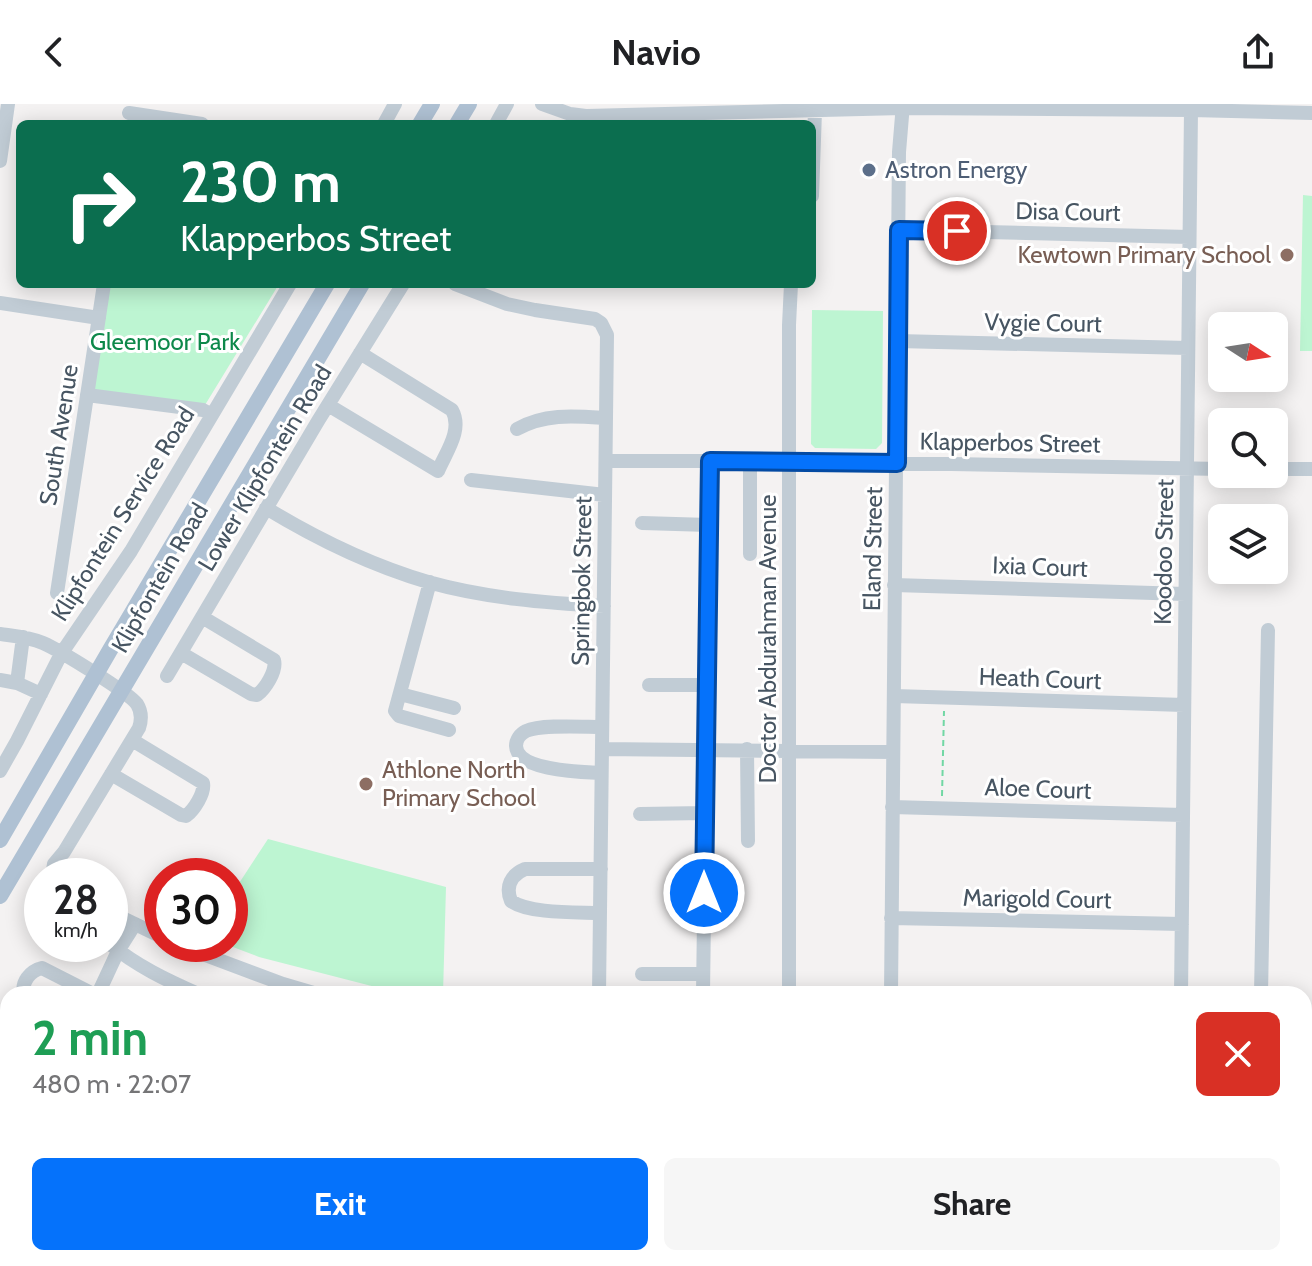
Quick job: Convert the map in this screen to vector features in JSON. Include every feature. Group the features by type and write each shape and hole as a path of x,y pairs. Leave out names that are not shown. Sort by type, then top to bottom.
{"main road":[{"name":"Klipfontein Road","path":"0,840 325,288"},
{"name":"Klipfontein Road","path":"0,896 360,288"}],"street":[{"path":"0,161 8,104"},
{"path":"542,104 570,119 610,120 668,110 693,119 815,111 832,107 902,106 1127,107 1312,113"},
{"name":"Eland Street","path":"891,986 899,152 902,106"},
{"name":"Koodoo Street","path":"1181,986 1191,110"},
{"path":"815,111 815,120"},
{"path":"129,114 173,120"},
{"name":"Disa Court","path":"899,230 1189,237"},
{"name":"South Avenue","path":"57,593 103,288"},
{"name":"Klipfontein Service Road","path":"0,771 61,654 118,570 288,288"},
{"name":"Lower Klipfontein Road","path":"167,676 401,288"},
{"name":"Springbok Street","path":"465,288 507,304 589,317 601,323 607,335 599,986"},
{"name":"Doctor Abdurahman Avenue","path":"789,986 791,288"},
{"path":"0,303 99,318"},
{"name":"Vygie Court","path":"898,341 1188,348"},
{"path":"328,405 438,471 455,433 457,422 452,410 360,353"},
{"path":"87,395 203,410 212,415"},
{"path":"517,429 544,418 606,418"},
{"name":"Klapperbos Street","path":"606,461 791,461 1208,469"},
{"path":"703,986 710,461"},
{"path":"750,461 750,554"},
{"path":"1288,469 1311,469"},
{"path":"471,480 605,495"},
{"path":"266,508 340,548 402,574 499,597 604,606"},
{"path":"642,523 709,525"},
{"path":"430,582 395,711 397,715 449,730"},
{"name":"Ixia Court","path":"894,585 1185,594"},
{"path":"181,653 251,694 257,695 261,691 274,669 274,660 202,617"},
{"path":"1261,986 1268,630"},
{"path":"0,634 42,643 122,691 135,701 141,714 142,721 132,740 59,858"},
{"path":"17,683 23,637"},
{"path":"0,680 17,683 41,694"},
{"path":"649,685 706,685"},
{"path":"400,694 454,708"},
{"name":"Heath Court","path":"894,696 1184,705"},
{"path":"601,773 535,765 523,760 516,747 517,740 527,730 602,727"},
{"path":"111,774 181,815 191,813 203,791 203,783 132,740"},
{"path":"602,749 893,752"},
{"path":"747,749 748,841"},
{"name":"Aloe Court","path":"892,807 1183,815"},
{"path":"640,814 705,813"},
{"path":"62,858 64,852"},
{"path":"600,913 517,906 511,901 508,888 516,873 525,869 601,869"},
{"name":"Marigold Court","path":"891,918 1182,924"},
{"path":"128,921 144,928"},
{"path":"128,932 135,924"},
{"path":"128,956 157,976 180,986"},
{"path":"99,986 108,962"},
{"path":"224,962 290,986"},
{"path":"24,986 29,975 42,968 79,986"},
{"path":"642,974 703,974"}],"path":[{"path":"942,808 944,697"}],"green space":[{"path":"1303,195 1312,196 1312,351 1300,351"},
{"name":"Gleemoor Park","path":"109,288 277,288 205,405 92,391"},
{"path":"812,310 883,311 882,443 876,449 815,448 811,444"},
{"path":"268,839 446,887 443,986 372,986 248,953 248,870"}],"place":[{"name":"Astron Energy","path":"869,170"},
{"name":"Kewtown Primary School","path":"1287,255"},
{"name":"Athlone North Primary School","path":"366,784"}],"route":[{"path":"704,893 710,461 897,463 899,230 957,231"}]}
